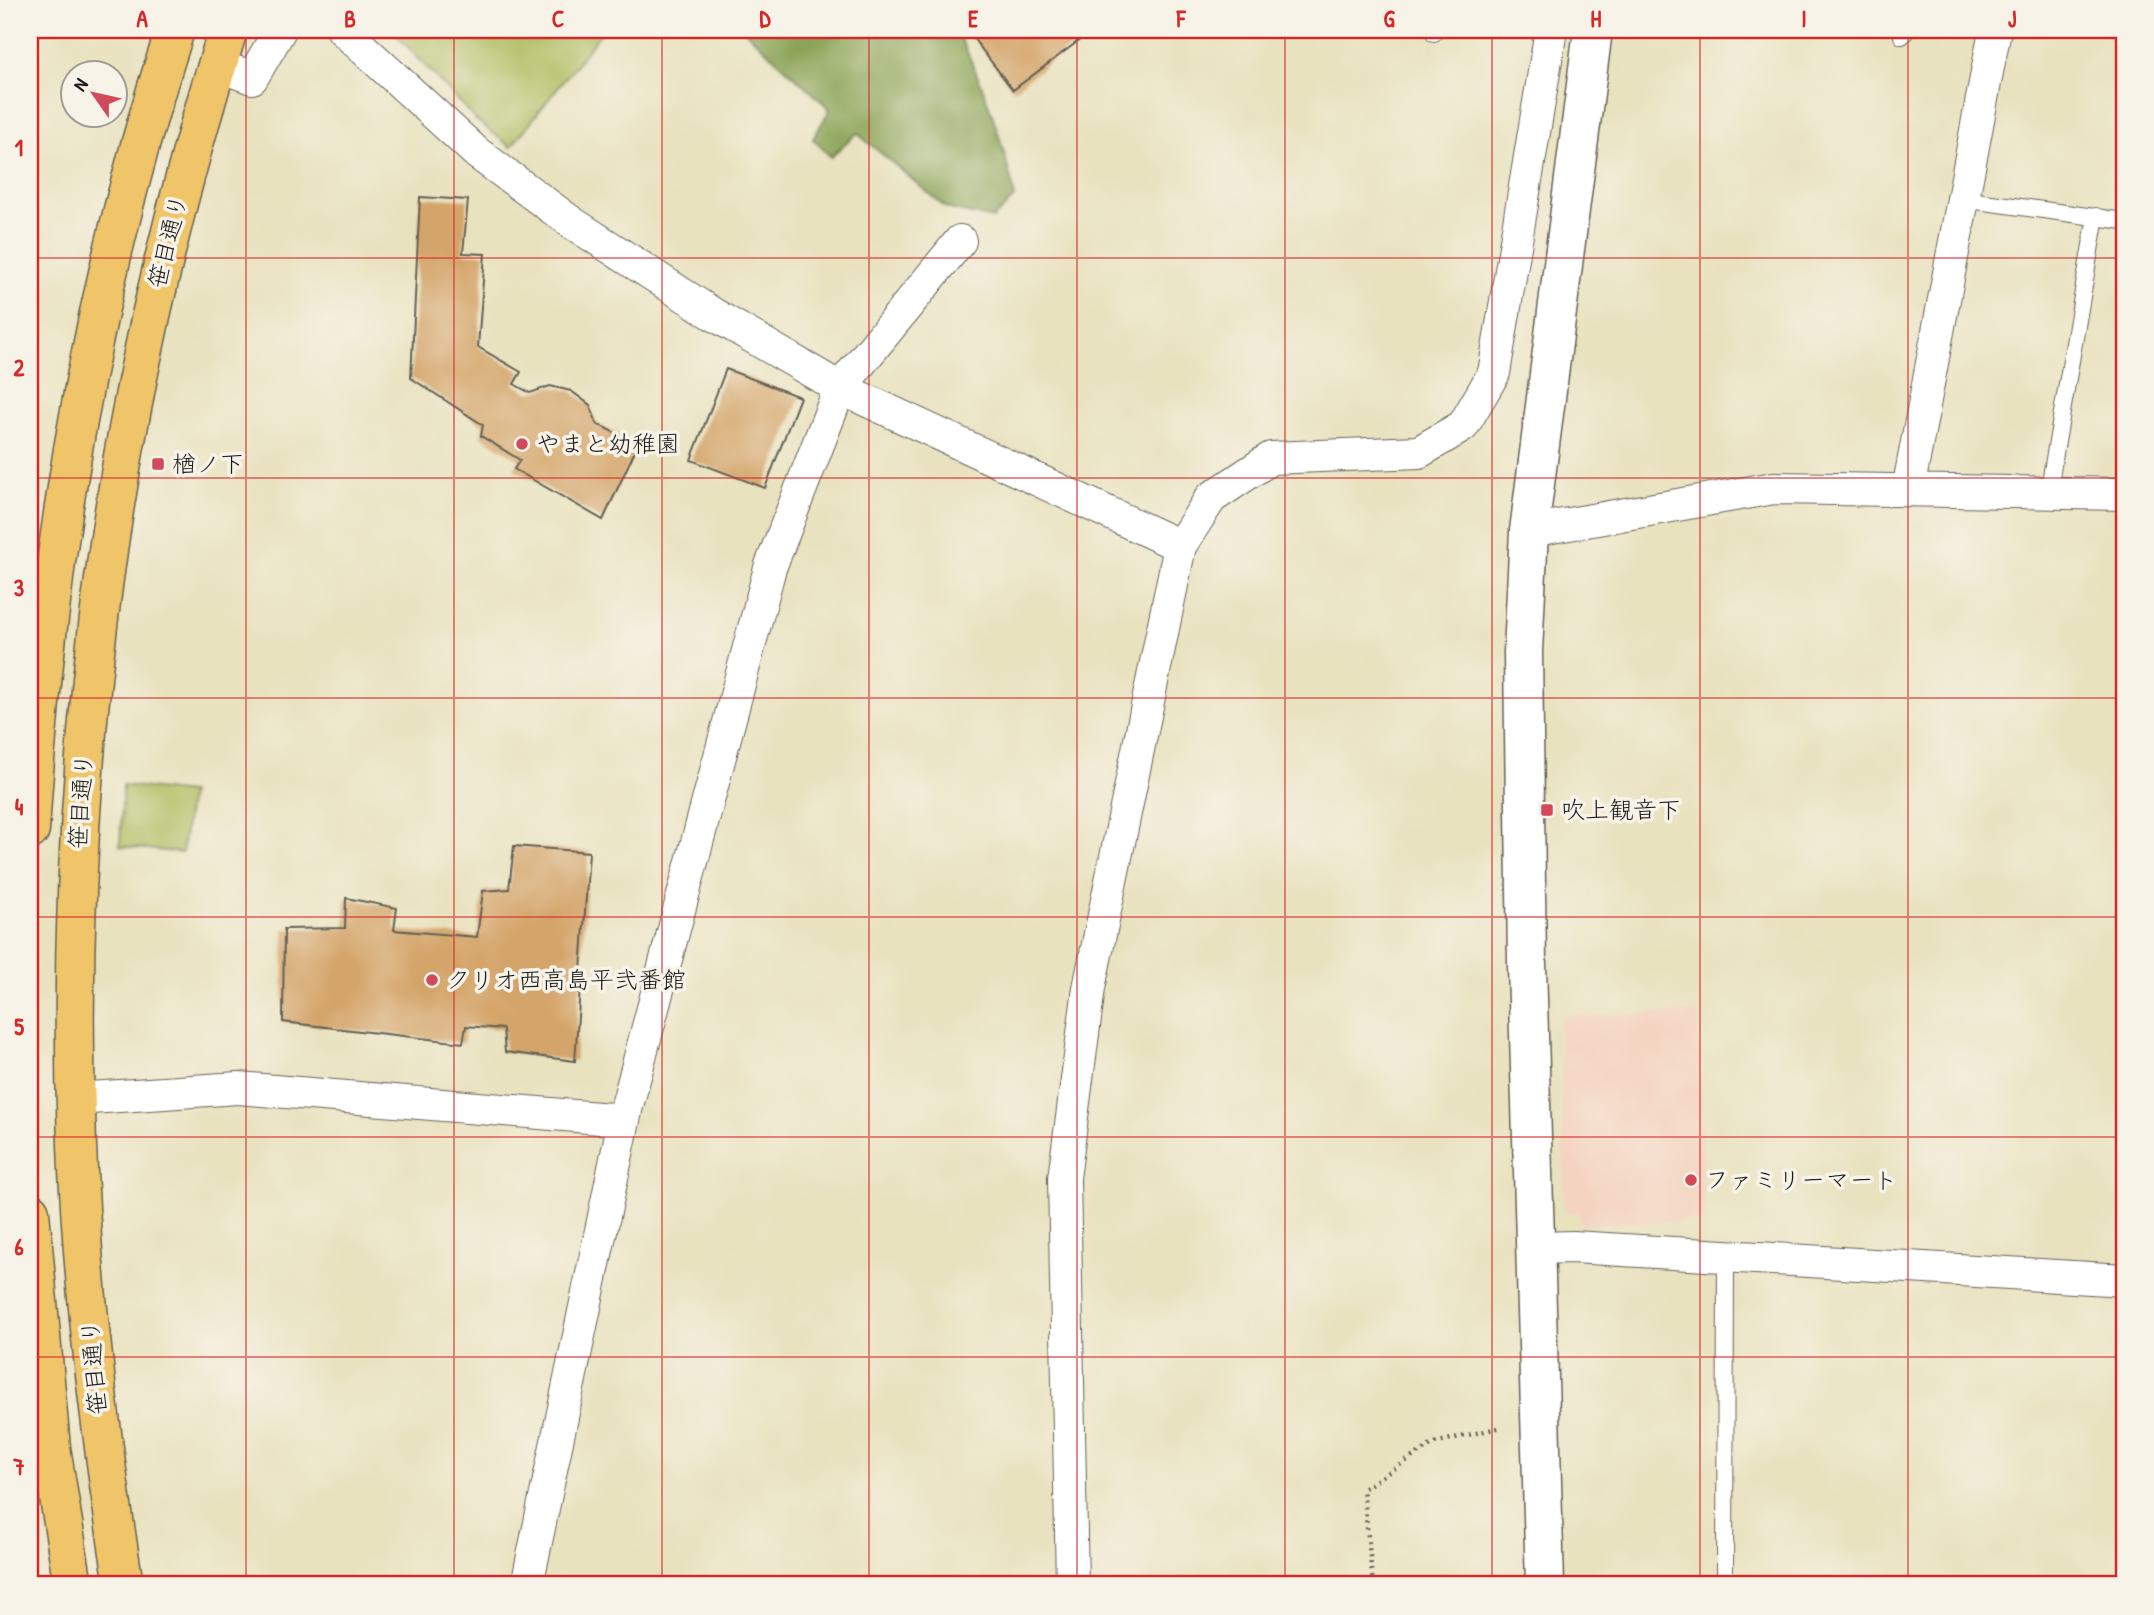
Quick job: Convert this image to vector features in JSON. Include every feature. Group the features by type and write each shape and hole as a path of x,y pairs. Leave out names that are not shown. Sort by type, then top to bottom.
{"main road":[{"name":"笹目通り","path":"30,830 40,683 58,537 85,379 119,225 176,30"},
{"name":"笹目通り","path":"124,1585 101,1433 87,1285 75,1099 78,851 88,698 107,546 149,317 166,242 223,47"},
{"name":"笹目通り","path":"30,1212 51,1448 73,1585"}],"street":[{"path":"223,47 252,78 280,30"},
{"path":"343,30 477,153 571,222 713,314 840,388 1180,547"},
{"path":"1072,1585 1064,1178 1089,988 1180,547 1211,498 1271,458 1419,452 1463,426 1494,373 1550,30"},
{"path":"1545,1585 1527,965 1524,692 1529,531 1593,30"},
{"path":"1908,490 1995,30"},
{"path":"527,1585 624,1120 770,568 840,388 960,241"},
{"path":"1529,531 1774,488 2124,494"},
{"path":"75,1099 238,1088 624,1120"},
{"path":"1536,1248 2124,1280"}],"lane":[{"path":"1962,199 2124,221"},
{"path":"2048,494 2096,216"},
{"path":"1725,1585 1726,1258"}],"path":[{"path":"1373,1585 1363,1489 1434,1443 1542,1417"}],"shaded area":[{"path":"1698,1012 1705,1220 1581,1225 1579,1212 1564,1212 1560,1016"}],"green space":[{"path":"392,30 603,30 511,147 476,120"},
{"path":"744,30 956,30 991,111 1015,197 993,219 946,208 857,133 831,157 813,139 830,109"},
{"path":"123,785 190,793 182,853 120,846"}],"building":[{"path":"967,30 1093,30 1013,90"},
{"path":"420,197 468,200 463,253 485,254 478,347 521,372 514,384 530,393 550,386 571,391 590,405 597,424 638,444 603,520 514,469 520,460 481,436 483,425 411,378"},
{"path":"726,369 800,397 765,488 691,460"},
{"name":"クリオ西高島平弐番館","path":"514,846 589,852 575,1061 505,1052 503,1029 466,1026 463,1043 283,1022 284,929 345,928 346,898 397,908 394,930 477,937 483,891 509,889"}],"place":[{"name":"やまと幼稚園","path":"522,444"},
{"name":"楢ノ下","path":"158,464"},
{"name":"吹上観音下","path":"1547,810"},
{"name":"クリオ西高島平弐番館","path":"432,980"},
{"name":"ファミリーマート","path":"1691,1180"}]}
